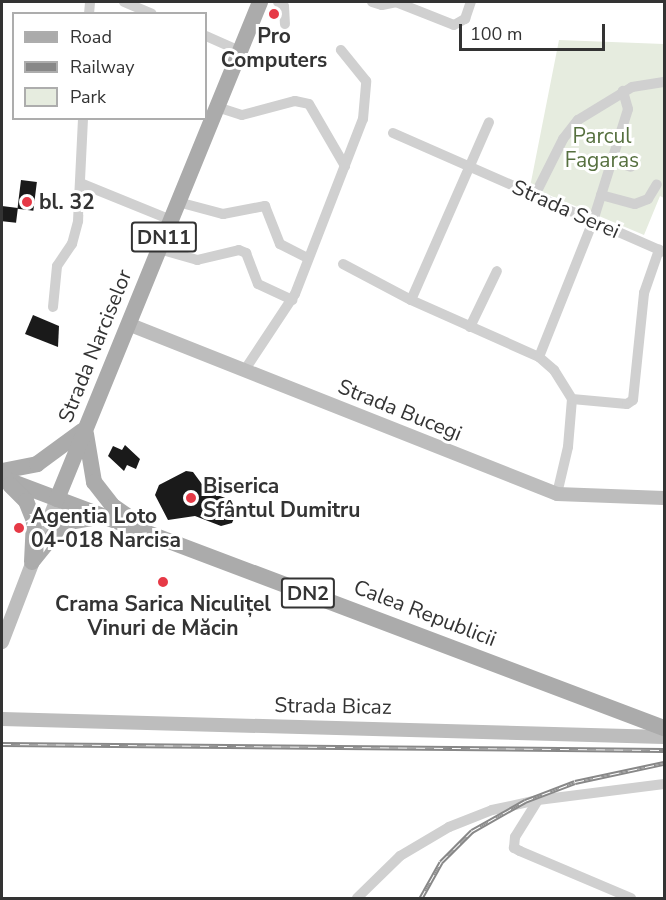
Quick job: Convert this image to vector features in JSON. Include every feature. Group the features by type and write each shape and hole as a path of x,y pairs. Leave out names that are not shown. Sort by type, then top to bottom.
{"main road":[{"name":"Strada Narciselor","path":"57,499 260,2"},
{"name":"DN11","path":"2,471 54,455 88,423"},
{"name":"DN11","path":"88,423 86,456 101,494 163,539"},
{"name":"Calea Republicii","path":"2,478 664,728"},
{"path":"2,478 31,509 32,562"},
{"path":"32,562 63,523 102,516"}],"street":[{"path":"124,2 147,12"},
{"path":"278,2 284,6 285,24"},
{"path":"372,2 396,2 454,25 465,19 471,2"},
{"path":"207,36 240,51"},
{"path":"244,370 292,300 363,119 366,81 341,50"},
{"path":"535,195 563,139 578,120 623,91 664,82"},
{"path":"539,357 593,221 628,109 623,91"},
{"path":"217,107 242,115 295,101 309,104 345,166"},
{"path":"53,307 57,266 72,244 78,221 83,120"},
{"path":"411,300 489,122"},
{"name":"Strada Serei","path":"393,133 662,251"},
{"path":"612,160 631,166"},
{"path":"80,183 171,220"},
{"path":"601,195 634,204 648,199 657,184"},
{"path":"178,202 223,214 265,206 280,244 307,258"},
{"path":"159,249 197,260 239,250 246,253 258,284 292,300"},
{"path":"572,399 627,404 633,400 644,292 662,251"},
{"path":"343,264 411,300 539,357 564,383 572,399 568,447 557,494"},
{"path":"470,327 497,271"},
{"name":"Strada Bucegi","path":"128,324 557,494 664,498"},
{"name":"Strada Narciselor","path":"2,642 57,499"},
{"name":"Strada Bicaz","path":"2,719 664,737"},
{"path":"357,898 400,856 449,827 492,810 538,800 664,784"},
{"path":"538,800 515,837 514,848 631,898"}],"green space":[{"name":"Parcul Fagaras","path":"559,40 664,44 664,198 660,196 644,235 530,187"}],"building":[{"name":"bl. 32","path":"21,180 37,182 33,211 17,209"},
{"name":"bl. 32","path":"2,206 18,208 16,223 2,221"},
{"path":"33,315 59,326 58,347 25,334"},
{"path":"125,445 140,459 136,469 127,465 124,471 108,456 113,446 122,450"},
{"name":"Biserica Sfântul Dumitru","path":"186,471 193,472 207,491 233,501 238,509 232,523 221,526 195,516 168,520 155,495 159,485"}],"railway":[{"path":"2,744 664,750"},
{"path":"421,898 441,862 472,831 525,801 575,782 664,763"}],"place":[{"name":"Pro Computers","path":"274,14"},
{"name":"bl. 32","path":"27,202"},
{"name":"Biserica Sfântul Dumitru","path":"191,498"},
{"name":"Agentia Loto 04-018 Narcisa","path":"19,528"},
{"name":"Crama Sarica Niculițel Vinuri de Măcin","path":"163,582"}]}
